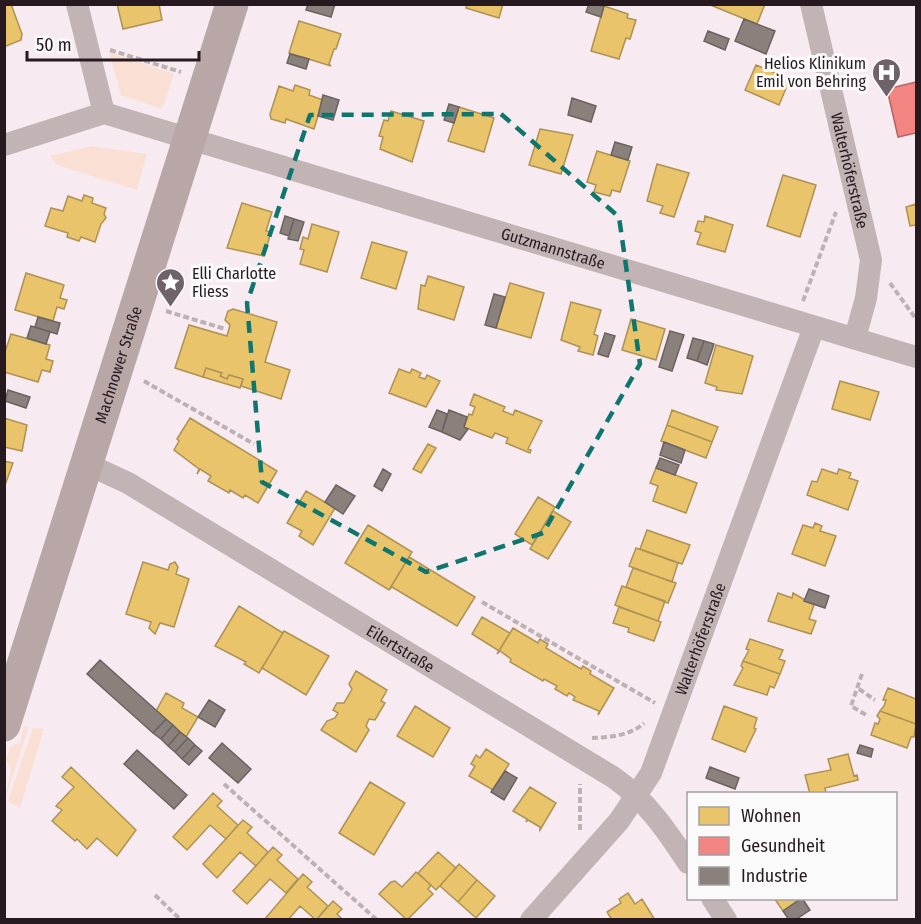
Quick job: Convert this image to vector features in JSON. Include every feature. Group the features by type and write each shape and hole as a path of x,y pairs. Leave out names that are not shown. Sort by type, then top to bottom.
{"main road":[{"name":"Machnower Straße","path":"4,725 232,4"}],"street":[{"path":"4,144 104,113 77,4"},
{"name":"Walterhöferstraße","path":"811,4 871,260 867,298 855,338"},
{"name":"Gutzmannstraße","path":"104,113 916,357"},
{"name":"Walterhöferstraße","path":"531,920 619,821 651,773 814,327"},
{"name":"Eilertstraße","path":"87,464 128,483 579,755 637,796 658,818 687,862"},
{"path":"713,900 726,920"}],"path":[{"path":"104,48 181,72"},
{"path":"802,304 840,202"},
{"path":"884,275 916,319"},
{"path":"166,310 225,329"},
{"path":"144,381 254,444"},
{"path":"482,602 659,705 653,712"},
{"path":"862,674 859,689 851,706 868,716"},
{"path":"859,689 875,700"},
{"path":"586,739 616,736 631,731 647,719"},
{"path":"579,838 582,819 580,777"},
{"path":"224,784 377,920"},
{"path":"154,895 181,920"}],"highlighted area":[{"path":"501,114 619,217 640,364 543,533 426,572 262,482 247,303 310,115"}],"shaded area":[{"path":"109,52 174,74 162,109 121,95"},
{"path":"91,146 147,154 137,190 57,165 50,156"},
{"path":"24,726 29,727 5,799 11,769 6,760 10,747 20,742"},
{"path":"33,728 44,729 20,808 8,801"}],"building: Wohnen":[{"path":"4,4 11,4 22,34 21,40 4,47"},
{"path":"117,4 159,4 162,20 123,29"},
{"path":"467,4 503,4 499,18 466,8"},
{"path":"708,4 765,4 757,24"},
{"path":"604,6 628,14 627,18 636,20 630,39 626,38 619,59 591,51"},
{"path":"299,21 341,34 329,64 331,66 289,53"},
{"path":"756,65 790,79 779,105 745,90"},
{"path":"295,85 310,90 309,95 323,100 314,129 286,119 285,123 271,119 270,114 279,86 293,91"},
{"path":"459,107 494,118 484,152 448,141"},
{"path":"391,111 424,121 412,162 380,149 383,137 379,136 384,120 388,121"},
{"path":"540,129 573,135 561,174 529,165"},
{"path":"597,151 630,161 620,192 612,190 610,196 594,192 596,185 587,182"},
{"path":"657,164 689,173 674,217 660,213 663,206 647,201"},
{"path":"783,175 816,185 800,237 767,226"},
{"path":"84,195 93,198 92,203 106,208 104,214 106,218 101,224 95,242 81,237 79,241 67,237 68,233 45,226 51,208 63,211 68,196 82,201"},
{"path":"242,203 272,212 266,231 271,232 264,256 227,248"},
{"path":"916,204 916,225 910,226 906,207"},
{"path":"705,216 733,225 725,252 697,244 701,233 695,231 698,221 704,222"},
{"path":"312,224 339,232 327,272 300,264 304,250 300,249 303,237 308,239"},
{"path":"372,242 407,252 396,289 361,278"},
{"path":"26,273 64,285 60,298 67,300 64,309 57,307 53,321 15,310"},
{"path":"428,276 464,287 454,320 418,309 421,285 425,286"},
{"path":"510,283 544,293 531,338 496,328"},
{"path":"571,302 601,310 594,334 598,336 593,355 578,351 580,347 561,340"},
{"path":"233,309 277,322 265,362 290,370 281,399 241,386 243,379 229,375 227,379 220,376 222,373 206,368 203,377 175,368 189,325 227,336 230,325 225,320 228,311"},
{"path":"631,319 665,329 656,360 622,350"},
{"path":"11,334 50,345 46,359 53,361 50,372 42,370 38,382 4,372 4,355"},
{"path":"716,345 753,356 742,394 716,390 717,387 705,383"},
{"path":"206,368 222,373 220,376 227,379 229,375 243,379 240,388 203,377"},
{"path":"399,369 410,373 412,369 421,373 419,377 425,379 427,375 440,381 426,407 389,393"},
{"path":"840,381 879,392 870,420 832,409"},
{"path":"474,394 505,407 503,411 513,415 515,410 542,421 528,449 531,450 530,453 506,443 508,438 495,433 492,438 464,427 469,414 472,415 475,407 470,405"},
{"path":"672,410 718,427 712,442 667,425"},
{"path":"4,418 27,425 22,451 4,447"},
{"path":"190,418 277,471 258,503 245,495 243,498 230,490 229,493 208,481 211,476 200,469 197,474 199,469 174,450 179,441 177,439"},
{"path":"667,425 712,442 706,458 661,441"},
{"path":"428,444 436,448 421,473 413,469"},
{"path":"4,461 13,463 4,488"},
{"path":"656,468 697,483 686,513 653,501 658,486 650,483"},
{"path":"822,469 837,474 839,469 851,473 849,478 858,481 848,510 807,495 812,481 817,482"},
{"path":"306,491 335,508 313,545 299,536 302,531 287,523"},
{"path":"538,497 555,507 532,545 515,534"},
{"path":"553,511 571,522 548,559 530,549"},
{"path":"815,523 822,526 820,531 836,536 825,566 792,554 803,525 813,528"},
{"path":"368,525 412,552 389,590 345,563"},
{"path":"647,530 690,545 682,564 640,549"},
{"path":"636,548 678,563 672,582 629,566"},
{"path":"409,557 475,597 457,626 392,587 389,590"},
{"path":"143,562 168,570 170,564 175,562 178,567 176,574 189,579 174,627 160,623 155,634 149,628 151,622 126,614"},
{"path":"633,568 676,583 668,603 626,587"},
{"path":"622,586 665,601 658,621 615,605"},
{"path":"778,593 792,598 793,593 814,605 809,619 816,621 811,634 768,621"},
{"path":"239,606 283,633 259,673 244,664 246,662 215,646"},
{"path":"619,607 661,622 654,641 628,632 629,628 613,623"},
{"path":"482,617 510,633 499,651 472,634"},
{"path":"513,628 538,643 540,639 548,644 546,648 581,669 583,666 591,671 590,674 614,688 598,715 599,711 573,700 575,697 569,693 567,696 555,689 557,686 544,679 543,681 510,662 511,659 500,651 497,654"},
{"path":"284,631 329,656 306,695 262,668"},
{"path":"750,639 783,650 779,659 785,661 780,674 743,661 749,650 746,649"},
{"path":"743,661 780,674 774,688 770,686 767,695 734,685 743,668 741,666"},
{"path":"356,671 387,690 381,701 385,703 375,720 369,719 366,726 369,730 356,752 321,730 327,721 335,718 338,713 333,710 337,703 344,703 352,689 349,684"},
{"path":"888,688 916,699 916,724 880,711 884,706 886,700 883,700"},
{"path":"166,693 184,703 182,708 198,717 186,737 156,711"},
{"path":"415,706 450,728 433,757 397,736"},
{"path":"724,706 757,718 754,728 756,729 745,752 712,739"},
{"path":"880,711 916,724 914,737 911,737 907,748 871,735 875,723 878,724 880,719 877,716"},
{"path":"486,749 509,764 493,790 469,776 475,766 471,764 476,755 480,758"},
{"path":"848,754 854,776 857,775 858,780 825,788 826,792 809,792 805,775 831,770 828,759"},
{"path":"71,767 136,830 117,856 97,838 87,849 52,821 62,810 56,806 74,787 62,777"},
{"path":"370,782 405,803 374,855 339,833"},
{"path":"530,787 556,803 540,830 540,827 528,820 526,822 527,819 513,811"},
{"path":"213,793 222,801 217,806 238,825 226,839 210,825 187,850 173,837"},
{"path":"243,820 252,827 247,833 268,852 256,866 240,852 217,878 203,864"},
{"path":"273,847 282,855 277,860 298,879 286,893 270,879 247,904 233,891"},
{"path":"438,852 456,868 436,890 418,873"},
{"path":"459,864 477,880 458,902 440,886"},
{"path":"416,872 431,885 428,889 433,894 407,920 379,894 391,882 395,881 402,887"},
{"path":"303,874 312,882 307,887 328,906 316,920 300,906 288,920 264,920"},
{"path":"477,880 495,896 476,918 458,902"},
{"path":"628,893 635,904 642,899 655,920 612,920 607,912 621,903 619,899"},
{"path":"775,900 799,900 783,911"},
{"path":"333,901 342,909 337,914 343,920 316,920"}],"building: Gesundheit":[{"path":"916,82 916,133 898,137 887,89"}],"building: Industrie":[{"path":"308,4 335,4 331,17 306,10"},
{"path":"589,4 604,6 601,17 586,12"},
{"path":"744,19 775,31 766,54 735,41"},
{"path":"708,31 729,39 725,50 704,41"},
{"path":"290,54 309,59 306,69 287,63"},
{"path":"323,95 339,100 333,120 318,116"},
{"path":"572,98 596,106 591,122 568,115"},
{"path":"449,104 459,107 454,123 444,120"},
{"path":"615,142 632,147 628,160 611,155"},
{"path":"285,216 294,219 289,236 280,233"},
{"path":"294,219 304,222 298,241 288,239"},
{"path":"494,294 505,297 496,328 485,325"},
{"path":"38,317 60,323 57,334 35,327"},
{"path":"31,326 50,332 46,344 27,338"},
{"path":"670,331 684,335 672,371 659,367"},
{"path":"605,333 615,336 608,357 598,354"},
{"path":"693,338 704,341 697,361 687,358"},
{"path":"704,341 714,344 707,365 697,361"},
{"path":"8,390 30,397 26,408 5,401"},
{"path":"437,410 447,414 442,432 429,427"},
{"path":"449,410 467,417 464,427 468,429 460,440 442,432"},
{"path":"664,442 685,450 681,463 660,455"},
{"path":"660,458 679,465 675,475 656,468"},
{"path":"383,469 391,474 382,491 374,486"},
{"path":"336,485 355,496 343,514 325,502"},
{"path":"809,589 829,596 825,608 804,601"},
{"path":"100,660 166,719 153,733 87,674"},
{"path":"209,700 225,710 215,727 198,717"},
{"path":"166,719 173,725 161,739 153,733"},
{"path":"173,725 180,732 168,746 161,739"},
{"path":"180,732 188,738 175,752 168,746"},
{"path":"188,738 195,745 182,759 175,752"},
{"path":"222,743 251,769 238,783 209,758"},
{"path":"195,745 202,751 189,765 182,759"},
{"path":"860,745 873,749 871,757 857,753"},
{"path":"137,750 187,795 174,809 124,764"},
{"path":"710,767 739,778 735,789 706,778"},
{"path":"505,771 517,778 504,800 491,792"},
{"path":"799,900 803,900 810,910 795,920 789,920 783,911"}],"place":[{"name":"Helios Klinikum Emil von Behring","path":"887,98"},
{"name":"Elli Charlotte Fliess","path":"171,308"}]}
